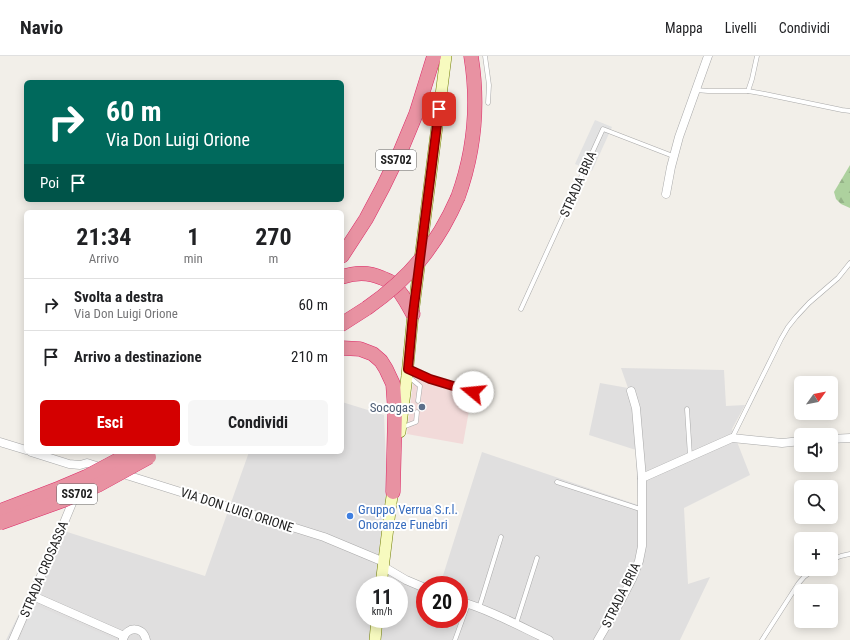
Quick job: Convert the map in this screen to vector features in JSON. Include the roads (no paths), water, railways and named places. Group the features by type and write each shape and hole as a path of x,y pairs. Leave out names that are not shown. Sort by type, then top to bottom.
{"highway":[{"name":"SS702","path":"344,253 366,219 401,150 416,114 434,56"},
{"path":"344,323 380,299 410,272 437,238 449,216 458,197 468,168 474,138 476,95 471,56"},
{"path":"344,276 362,273 375,275 390,282 403,296 413,314"},
{"path":"344,348 360,349 373,354 381,361 393,384 393,492"},
{"name":"SS702","path":"0,511 86,477 129,454"},
{"name":"SS702","path":"0,523 64,500 98,485 154,454"}],"main road":[{"path":"383,576 408,372 413,314 446,56"},
{"path":"375,640 376,628"}],"street":[{"path":"666,194 673,156 708,56"},
{"name":"STRADA BRIA","path":"598,640 632,579 639,561 642,546 642,478 636,408 631,391"},
{"path":"642,478 732,438 782,443 794,442"},
{"path":"838,439 850,438"},
{"path":"0,442 24,449"},
{"path":"50,455 68,464 80,465 87,463"},
{"name":"VIA DON LUIGI ORIONE","path":"87,463 324,537 384,564 406,580 416,584"},
{"name":"STRADA CROSASSA","path":"13,640 61,530 87,463"},
{"path":"33,596 123,638 130,630 134,629 144,634 146,640"},
{"path":"468,604 516,624 549,640"}],"lane":[{"path":"485,56 489,85 488,103"},
{"path":"748,91 757,56"},
{"path":"696,90 748,91 850,111"},
{"name":"STRADA BRIA","path":"521,309 603,129 673,156"},
{"path":"732,438 780,339 788,327 809,303 838,278 850,263"},
{"path":"408,372 473,392"},
{"path":"408,372 420,386 418,401"},
{"path":"687,409 690,456"},
{"path":"400,428 416,422 417,412"},
{"path":"557,482 643,510"},
{"path":"479,608 501,537"},
{"path":"838,557 850,554"},
{"path":"516,624 537,558"},
{"path":"762,640 804,576"},
{"path":"455,640 459,628"}],"place":[{"name":"Socogas","path":"422,407"},
{"name":"Gruppo Verrua S.r.l. Onoranze Funebri","path":"350,516"}]}
